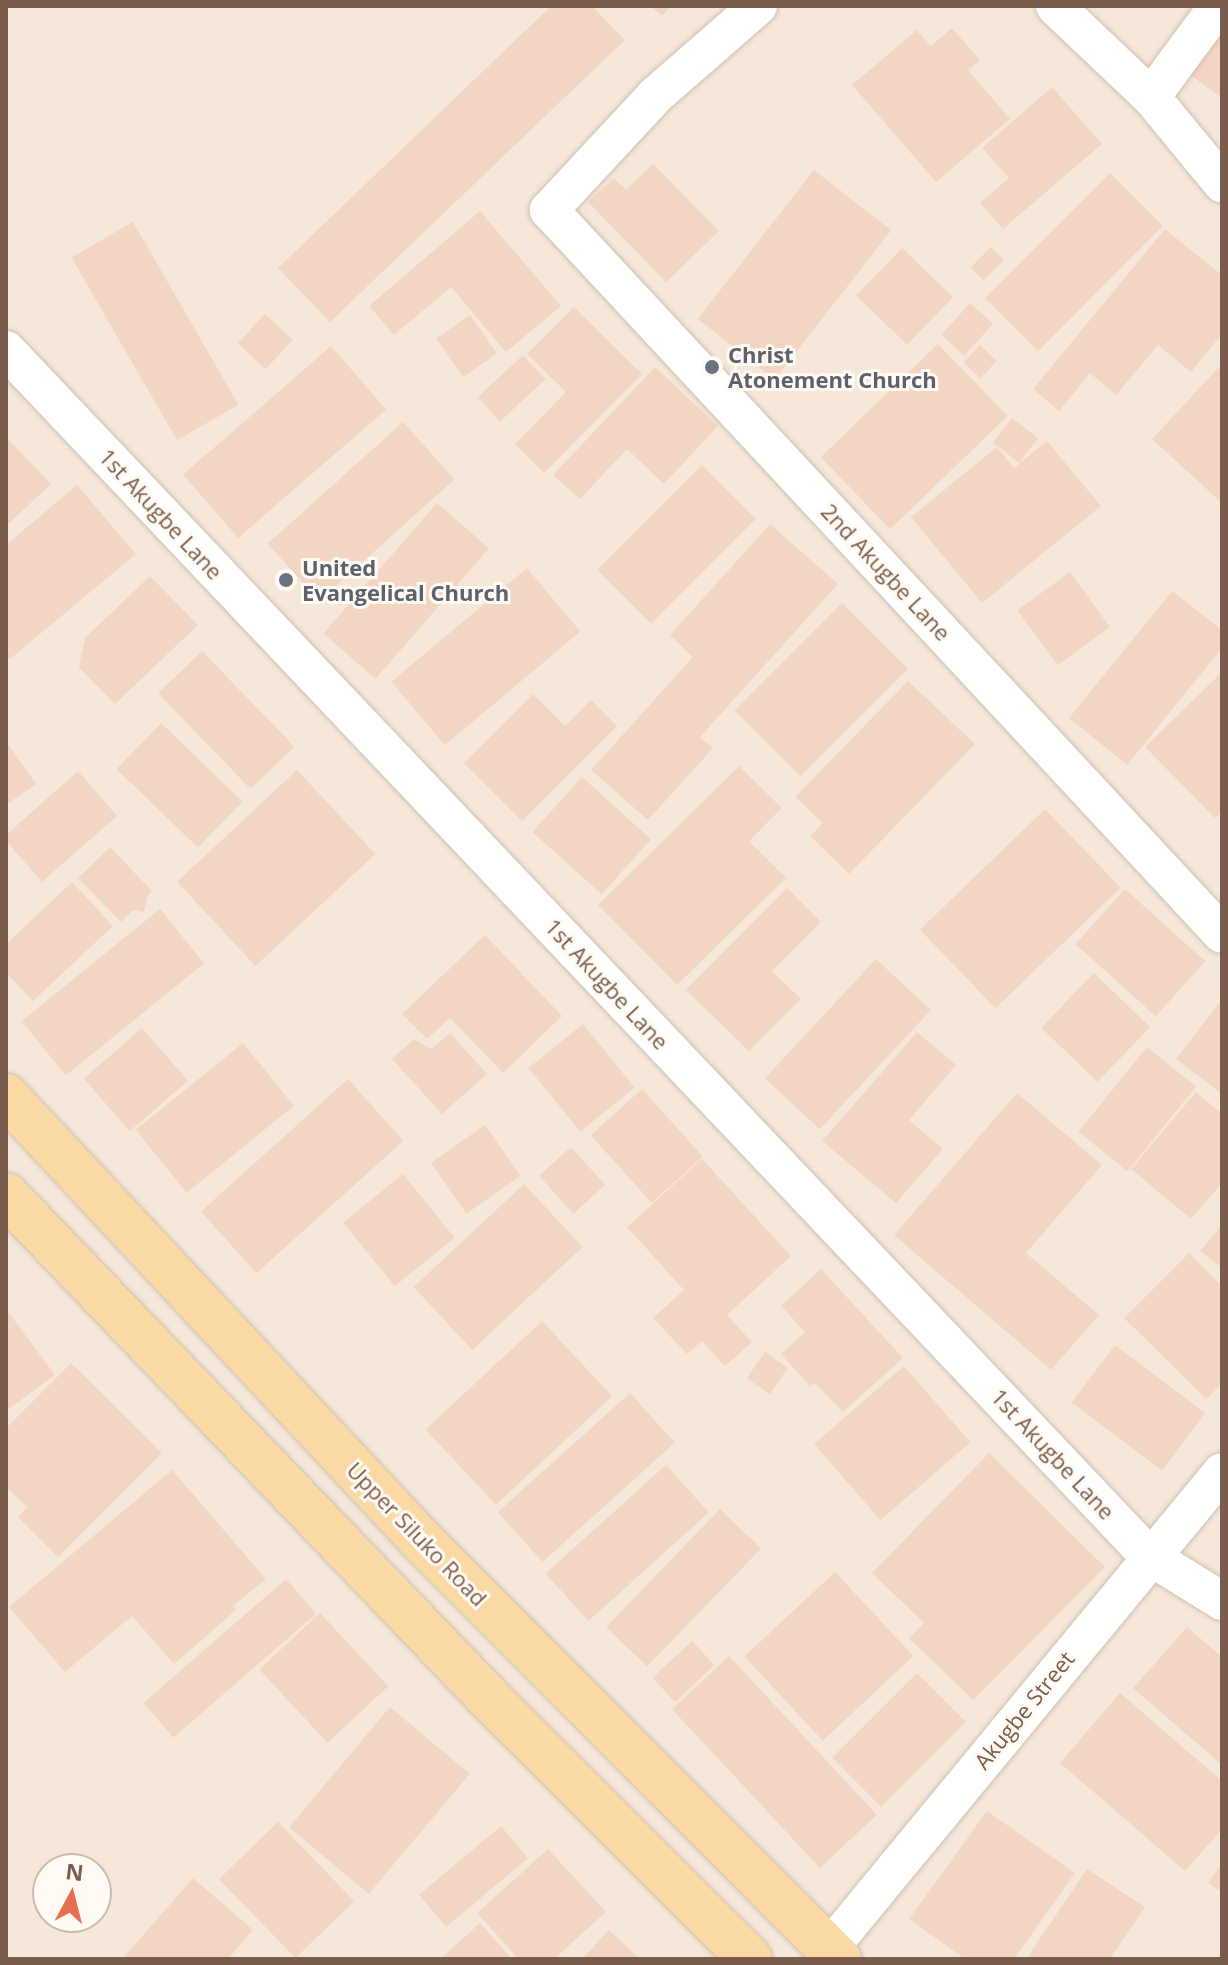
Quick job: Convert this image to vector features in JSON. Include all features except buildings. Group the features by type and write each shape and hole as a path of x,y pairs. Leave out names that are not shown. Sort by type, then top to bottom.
{"main road":[{"name":"Upper Siluko Road","path":"6,1096 419,1538 834,1954"},
{"path":"6,1195 486,1695 750,1959"}],"street":[{"name":"2nd Akugbe Lane","path":"758,6 655,96 549,210 1222,934"},
{"path":"1055,6 1151,97 1222,183"},
{"path":"1151,97 1218,6"},
{"name":"1st Akugbe Lane","path":"6,350 1149,1556 1222,1601"},
{"name":"Akugbe Street","path":"834,1954 1149,1556 1222,1472"}],"shaded area":[{"path":"6,6 1222,6 1222,1959 6,1959"}],"place":[{"name":"Christ Atonement Church","path":"712,367"},
{"name":"United Evangelical Church","path":"286,580"}]}
